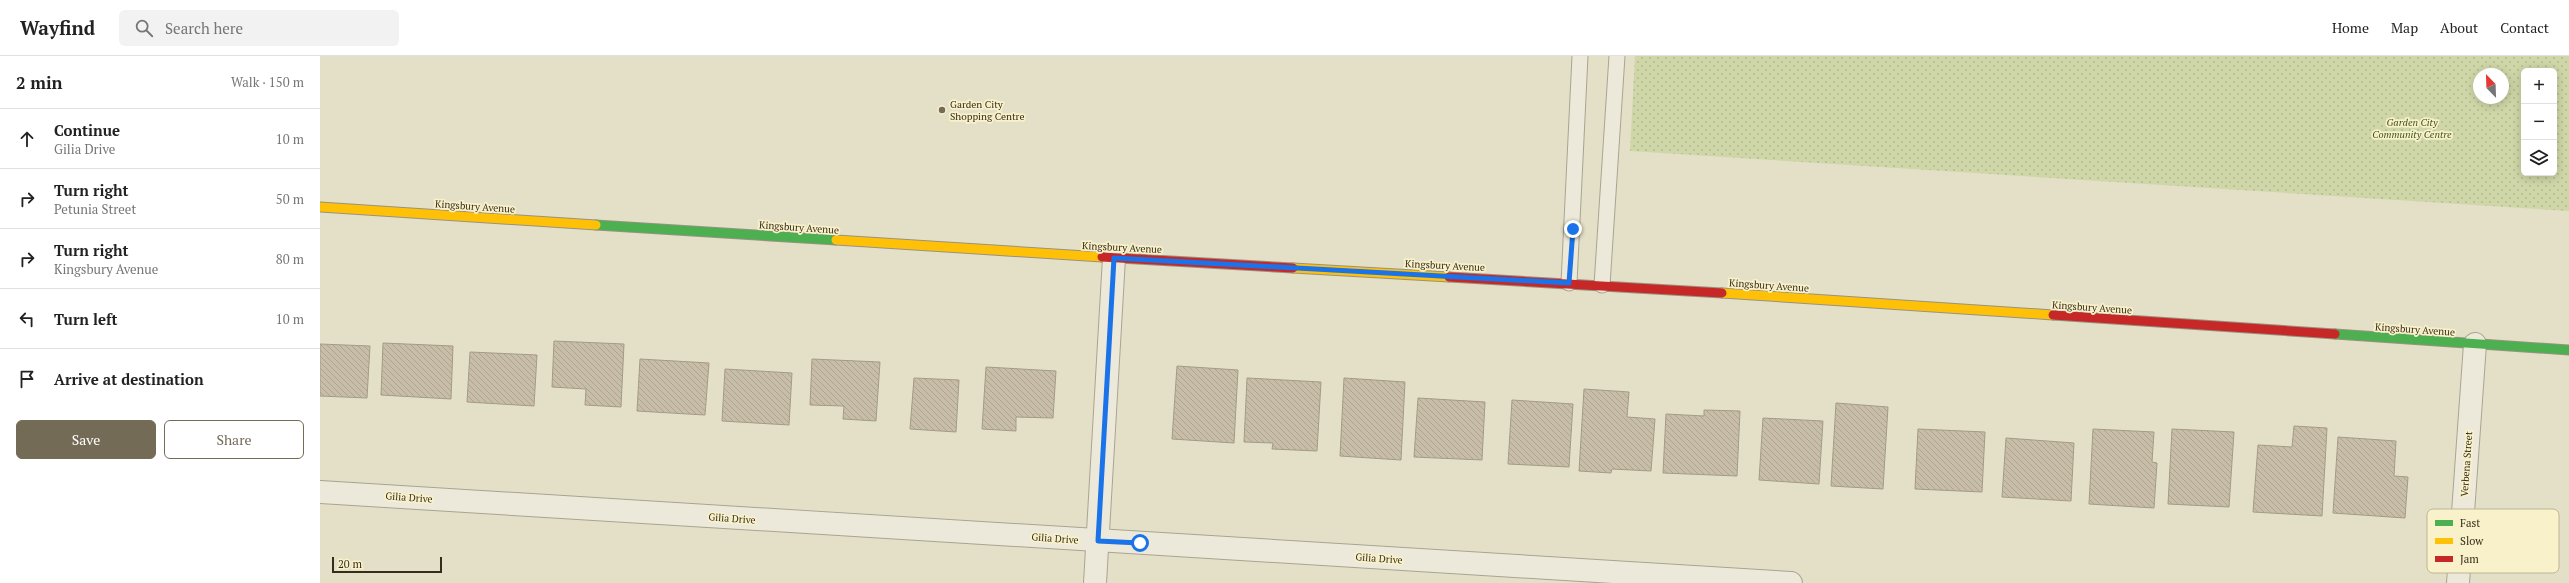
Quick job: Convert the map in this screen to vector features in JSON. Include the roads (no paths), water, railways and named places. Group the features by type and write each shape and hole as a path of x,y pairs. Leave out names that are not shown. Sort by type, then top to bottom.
{"street":[{"name":"Kingsbury Avenue","path":"320,207 1114,258 1602,285 2569,350"},
{"path":"1095,583 1114,258"},
{"name":"Verbena Street","path":"2463,509 2475,344"},
{"name":"Gilia Drive","path":"320,492 1791,583"},
{"name":"Verbena Street","path":"2458,583 2459,573"}],"lane":[{"path":"1569,283 1572,248 1580,56"},
{"path":"1602,285 1617,56"}],"place":[{"name":"Garden City Shopping Centre","path":"942,110"}],"park label":[{"name":"Garden City Community Centre","path":"2412,128"}]}
